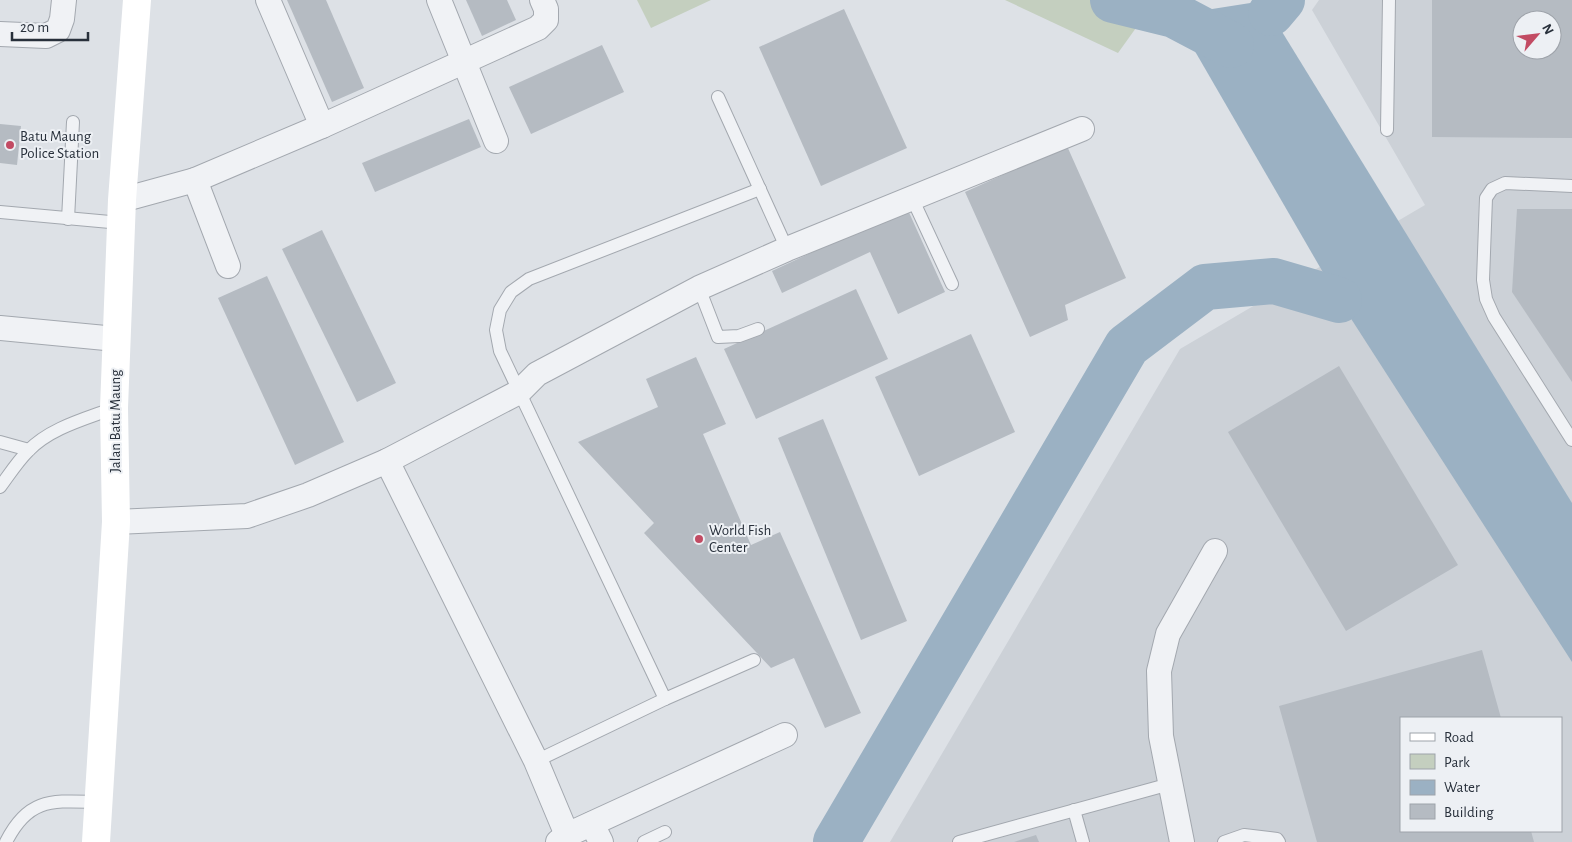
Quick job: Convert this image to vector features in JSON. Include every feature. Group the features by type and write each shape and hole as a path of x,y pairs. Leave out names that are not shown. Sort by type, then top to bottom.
{"street":[{"path":"0,34 46,36 58,30 62,19 64,0"},
{"name":"Jalan Batu Maung","path":"96,842 116,522 114,408 121,212 137,0"},
{"path":"268,0 322,126"},
{"path":"439,0 496,141"},
{"path":"121,212 322,126 538,28 546,20 546,9 542,0"},
{"path":"116,522 247,516 308,495 387,461 518,392 537,374 699,288 787,249 1082,129"},
{"path":"196,180 228,266"},
{"path":"0,328 116,339"},
{"path":"387,461 536,762 563,838 596,833 785,734"},
{"path":"1182,842 1161,736 1159,671 1168,634 1214,552"}],"lane":[{"path":"1387,130 1389,0"},
{"path":"718,97 787,249"},
{"path":"68,218 73,122"},
{"path":"1572,186 1505,183 1492,189 1486,198 1483,280 1486,299 1494,317 1572,440"},
{"path":"664,699 518,392 500,351 496,330 500,310 511,292 528,280 760,189"},
{"path":"912,198 952,284"},
{"path":"0,212 68,218 121,212"},
{"path":"699,288 718,337 739,336 758,329"},
{"path":"0,487 29,450 43,438 57,430 114,408"},
{"path":"0,442 29,450"},
{"path":"536,762 664,699 754,660"},
{"path":"959,842 1170,784"},
{"path":"6,842 19,820 33,809 47,803 99,802"},
{"path":"1074,810 1082,842"},
{"path":"644,842 665,832"},
{"path":"1224,842 1244,834 1277,839 1279,842"}],"shaded area":[{"path":"1319,0 1572,0 1572,842 890,842 1180,349 1425,205 1312,10"}],"green space":[{"path":"637,0 711,0 651,28"},
{"path":"1005,0 1156,0 1118,53"}],"water":[{"path":"1263,1 1572,503 1572,662 1339,300 1174,15"}],"building":[{"path":"287,0 326,0 364,88 332,102"},
{"path":"466,0 507,0 516,20 482,36"},
{"path":"1432,0 1572,0 1572,138 1432,137"},
{"path":"844,9 907,148 821,186 759,47"},
{"path":"602,45 624,92 531,134 509,87"},
{"path":"469,119 481,147 375,192 362,163"},
{"name":"Batu Maung Police Station","path":"0,124 21,126 17,165 0,163"},
{"path":"1067,146 1126,278 1065,305 1068,320 1030,337 965,192"},
{"path":"907,208 945,292 898,314 870,252 782,293 772,271"},
{"path":"1517,209 1572,209 1572,382 1512,292"},
{"path":"322,230 396,383 357,402 282,249"},
{"path":"267,276 344,442 295,465 218,298"},
{"path":"856,289 888,359 756,419 724,349"},
{"path":"971,334 1015,432 919,476 875,377"},
{"name":"World Fish Center","path":"696,357 726,424 703,434 751,545 780,532 861,713 825,728 794,658 771,668 644,533 654,523 578,442 658,407 646,379"},
{"path":"1339,366 1458,565 1346,631 1228,432"},
{"name":"World Fish Center","path":"823,419 907,621 861,640 778,438"},
{"path":"1482,650 1501,717 1400,717 1400,832 1531,832 1534,842 1317,842 1279,706"},
{"path":"1036,835 1039,842 1014,842"}],"waterway":[{"path":"1113,0 1174,15 1231,45"},
{"path":"1271,13 1282,0"},
{"path":"836,842 1127,346 1205,287 1274,281 1339,300"}],"place":[{"name":"Batu Maung Police Station","path":"10,145"},
{"name":"World Fish Center","path":"699,539"}]}
